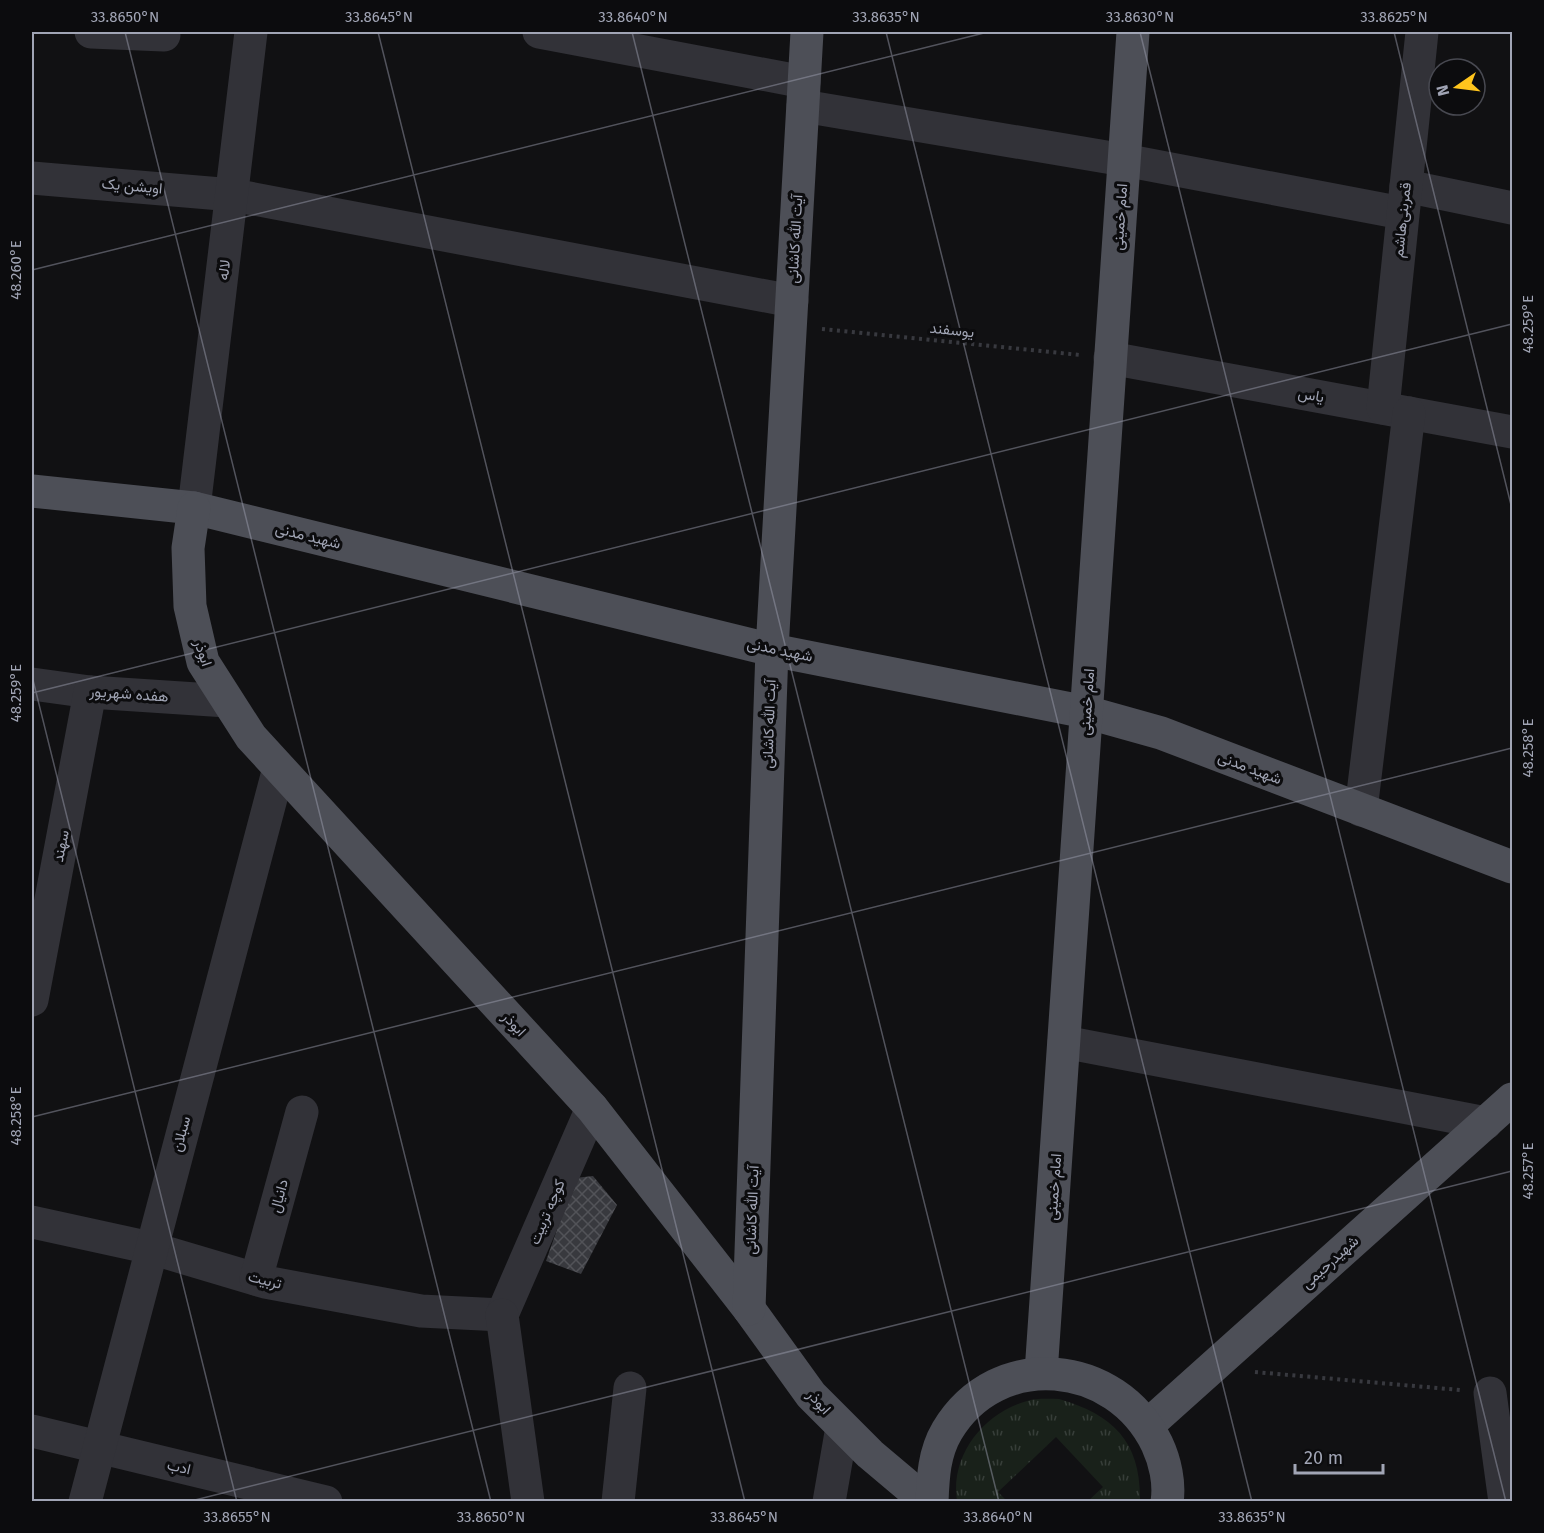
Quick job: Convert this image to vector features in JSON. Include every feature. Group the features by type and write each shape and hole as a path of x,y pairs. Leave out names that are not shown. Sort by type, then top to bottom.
{"main road":[{"name":"آیت الله کاشانی","path":"749,1309 772,650 807,32"},
{"name":"امام خمینی","path":"1041,1373 1133,32"},
{"name":"شهید مدنی","path":"32,491 194,508 772,650 1086,712 1161,733 1512,867"},
{"name":"ابوذر","path":"194,508 188,548 190,606 203,662 251,737 592,1108 749,1309 811,1395 842,1427 930,1502"},
{"name":"شهیدرحیمی","path":"1148,1425 1512,1099"},
{"path":"930,1502 933,1467 947,1431 972,1401 1004,1382 1041,1373 1082,1377 1119,1395 1148,1425 1163,1458 1167,1502"}],"street":[{"path":"91,32 164,35"},
{"name":"لاله","path":"194,508 251,32"},
{"path":"539,32 804,94 1124,160 1404,200 1512,208"},
{"name":"قمربنی‌هاشم","path":"1361,810 1396,410 1404,200 1422,32"},
{"name":"اویشن یک","path":"32,178 233,195 791,313"},
{"name":"یاس","path":"1110,358 1512,432"},
{"name":"هفده شهریور","path":"32,684 90,692 227,701"},
{"name":"سهند","path":"32,1000 90,692"},
{"name":"سبلان","path":"85,1502 97,1447 279,768"},
{"path":"1064,1041 1485,1123"},
{"name":"کوچه تربیت","path":"502,1315 592,1108"},
{"name":"دانیال","path":"256,1279 302,1112"},
{"name":"تربیت","path":"32,1222 151,1248 256,1279 421,1311 502,1315"},
{"path":"502,1315 528,1502"},
{"path":"618,1502 630,1388"},
{"path":"1490,1393 1505,1502"},
{"path":"828,1502 842,1427"},
{"name":"ادب","path":"32,1431 327,1502"}],"path":[{"name":"یوسفند","path":"791,313 1110,358"},
{"path":"1212,1368 1490,1393"}],"green space":[{"path":"1059,1399 1095,1413 1120,1434 1136,1462 1140,1501 1088,1501 1103,1487 1056,1437 998,1492 1007,1501 957,1501 956,1484 964,1453 984,1426 997,1415 1027,1401"}],"building":[{"path":"593,1176 617,1205 581,1274 546,1261 575,1178"}]}
